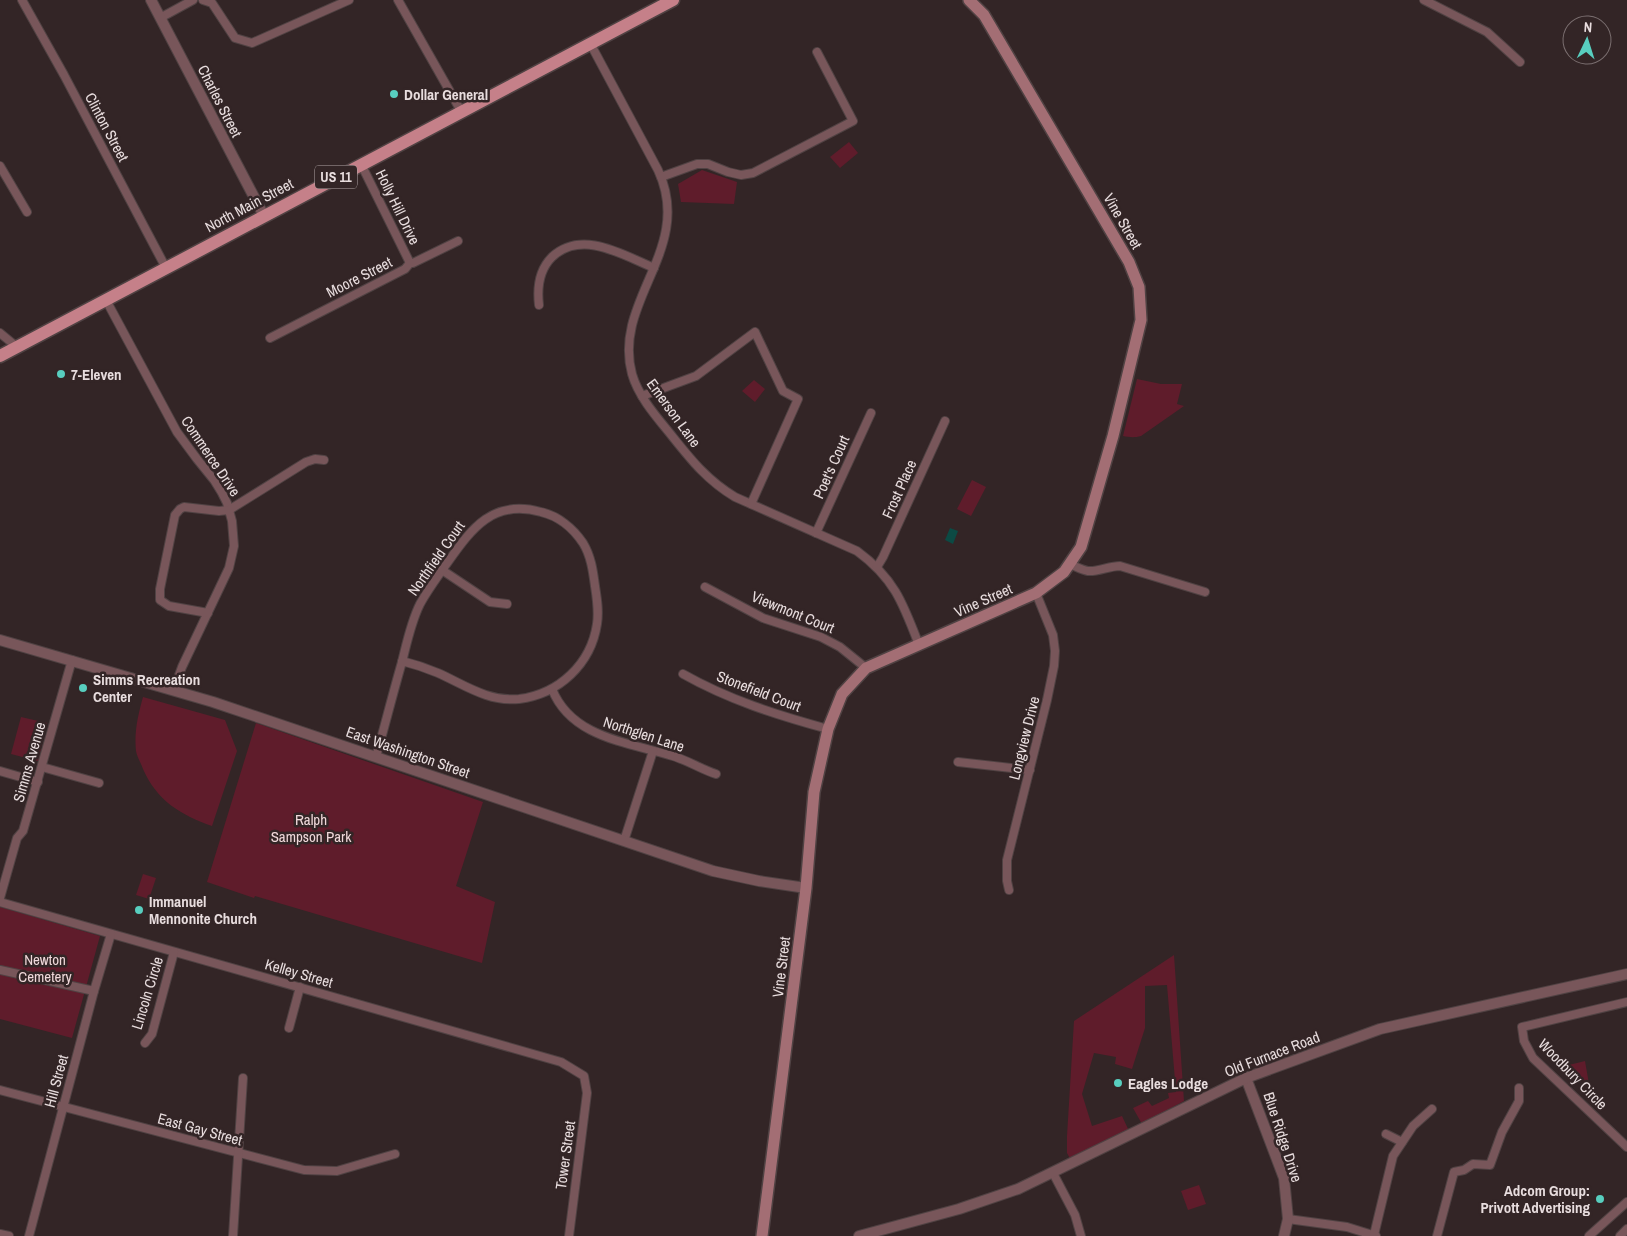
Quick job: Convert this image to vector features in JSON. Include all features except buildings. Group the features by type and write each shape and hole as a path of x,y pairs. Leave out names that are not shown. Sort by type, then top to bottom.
{"main road":[{"name":"North Main Street","path":"0,356 674,0"},
{"name":"Vine Street","path":"762,1236 806,888 814,792 828,729 842,694 866,668 1036,593 1064,572 1081,547 1141,320 1139,287 1129,262 1029,89 984,15 970,0"}],"street":[{"name":"Clinton Street","path":"22,0 166,268"},
{"name":"Charles Street","path":"151,0 264,216"},
{"path":"160,18 193,0"},
{"path":"203,0 212,3 235,38 252,43 349,0"},
{"path":"398,0 461,111"},
{"path":"1424,0 1487,32 1520,62"},
{"name":"Emerson Lane","path":"590,43 661,177 667,194 668,215 664,242 635,315 628,348 632,376 642,396 655,415 707,478 720,488 751,504 857,551 877,567 895,588 919,645"},
{"path":"661,177 697,164 708,164 742,175 753,173 853,122 817,52"},
{"name":"Holly Hill Drive","path":"361,164 410,263"},
{"path":"0,166 27,212"},
{"name":"Moore Street","path":"270,338 405,269 410,263 458,241"},
{"path":"539,305 538,286 546,264 560,251 575,245 602,246 654,268"},
{"name":"Commerce Drive","path":"106,300 177,432 216,483 229,510 234,537 233,555 228,574 181,670 174,689"},
{"path":"642,396 696,376 755,332 783,391 798,399 751,504"},
{"path":"0,333 18,347"},
{"name":"Poet's Court","path":"816,533 870,413"},
{"name":"Frost Place","path":"877,567 883,558 945,421"},
{"path":"208,613 169,606 160,600 160,589 173,520 180,509 184,507 219,511 229,510 306,462 324,460"},
{"name":"Northfield Court","path":"376,757 402,661 418,610 428,591 468,533 484,520 498,513 520,509 543,512 560,520 575,534 585,548 591,562 598,604 597,624 593,642 582,662 567,678 552,689 521,698 505,699 491,697 476,692 435,672 402,661"},
{"path":"1070,564 1086,571 1094,571 1109,566 1120,566 1205,592"},
{"path":"442,570 490,602 507,604"},
{"name":"Viewmont Court","path":"705,587 764,618 820,637 840,647 866,668"},
{"name":"Longview Drive","path":"1010,890 1006,872 1007,860 1052,682 1055,659 1051,630 1036,593"},
{"name":"East Washington Street","path":"0,640 174,689 724,874 806,888"},
{"name":"Simms Avenue","path":"0,900 17,838 23,831 38,782 72,660"},
{"name":"Stonefield Court","path":"683,674 715,691 752,706 783,717 828,729"},
{"name":"Northglen Lane","path":"552,689 564,709 589,730 618,741 672,756 697,768 716,774"},
{"path":"624,841 653,751"},
{"path":"958,762 1030,770"},
{"path":"42,767 99,783"},
{"path":"0,772 38,782"},
{"name":"Kelley Street","path":"0,900 111,934 561,1062 585,1078"},
{"name":"Hill Street","path":"29,1236 111,934"},
{"name":"Lincoln Circle","path":"145,1043 152,1034 174,952"},
{"path":"0,970 94,991"},
{"name":"Old Furnace Road","path":"859,1236 882,1233 1018,1189 1246,1078 1380,1028 1627,974"},
{"path":"289,1028 300,987"},
{"name":"Woodbury Circle","path":"1627,1002 1522,1027 1524,1041 1533,1058 1627,1147"},
{"path":"233,1236 242,1078"},
{"name":"Tower Street","path":"569,1236 588,1093 585,1078"},
{"name":"Blue Ridge Drive","path":"1246,1078 1284,1178 1288,1219 1284,1236"},
{"path":"1438,1236 1454,1172 1464,1170 1472,1164 1490,1165 1502,1132 1519,1101 1519,1088"},
{"name":"East Gay Street","path":"0,1090 304,1170 337,1171 395,1154"},
{"path":"1288,1219 1347,1227 1375,1236 1393,1156 1413,1126 1432,1109"},
{"path":"1386,1134 1402,1142"},
{"path":"1053,1173 1075,1215 1081,1236"},
{"path":"1589,1236 1627,1202"},
{"path":"1620,1236 1627,1229"},
{"path":"0,1234 9,1236"}],"green space":[{"path":"849,142 858,153 840,168 830,157"},
{"path":"702,170 737,182 734,204 681,202 678,184"},
{"path":"1137,379 1161,384 1182,384 1177,404 1184,406 1141,436 1123,436"},
{"path":"754,380 765,389 755,402 742,391"},
{"path":"972,480 986,487 971,516 957,509"},
{"path":"143,697 225,720 237,751 212,826 180,812 171,805 155,790 143,769 137,756 136,737"},
{"path":"21,717 47,723 38,761 11,754"},
{"name":"Ralph Sampson Park","path":"256,723 483,802 456,886 495,902 482,963 255,896 254,898 207,882"},
{"path":"143,874 156,878 149,899 136,895"},
{"name":"Newton Cemetery","path":"0,907 100,936 72,1038 0,1019"},
{"path":"1174,955 1184,1101 1142,1124 1133,1108 1148,1101 1152,1106 1169,1098 1168,1093 1176,1092 1167,985 1145,986 1145,1028 1132,1069 1115,1064 1116,1057 1094,1053 1082,1094 1092,1126 1122,1116 1129,1131 1072,1162 1067,1153 1067,1136 1074,1021"},
{"path":"1585,1061 1589,1084 1584,1085 1567,1069 1569,1065"},
{"path":"1199,1185 1206,1204 1188,1210 1181,1191"}],"water":[{"path":"950,528 958,531 953,544 945,540"}],"place":[{"name":"Dollar General","path":"394,94"},
{"name":"7-Eleven","path":"61,374"},
{"name":"Simms Recreation Center","path":"83,688"},
{"name":"Immanuel Mennonite Church","path":"139,910"},
{"name":"Eagles Lodge","path":"1118,1083"},
{"name":"Adcom Group: Privott Advertising","path":"1600,1199"}]}
